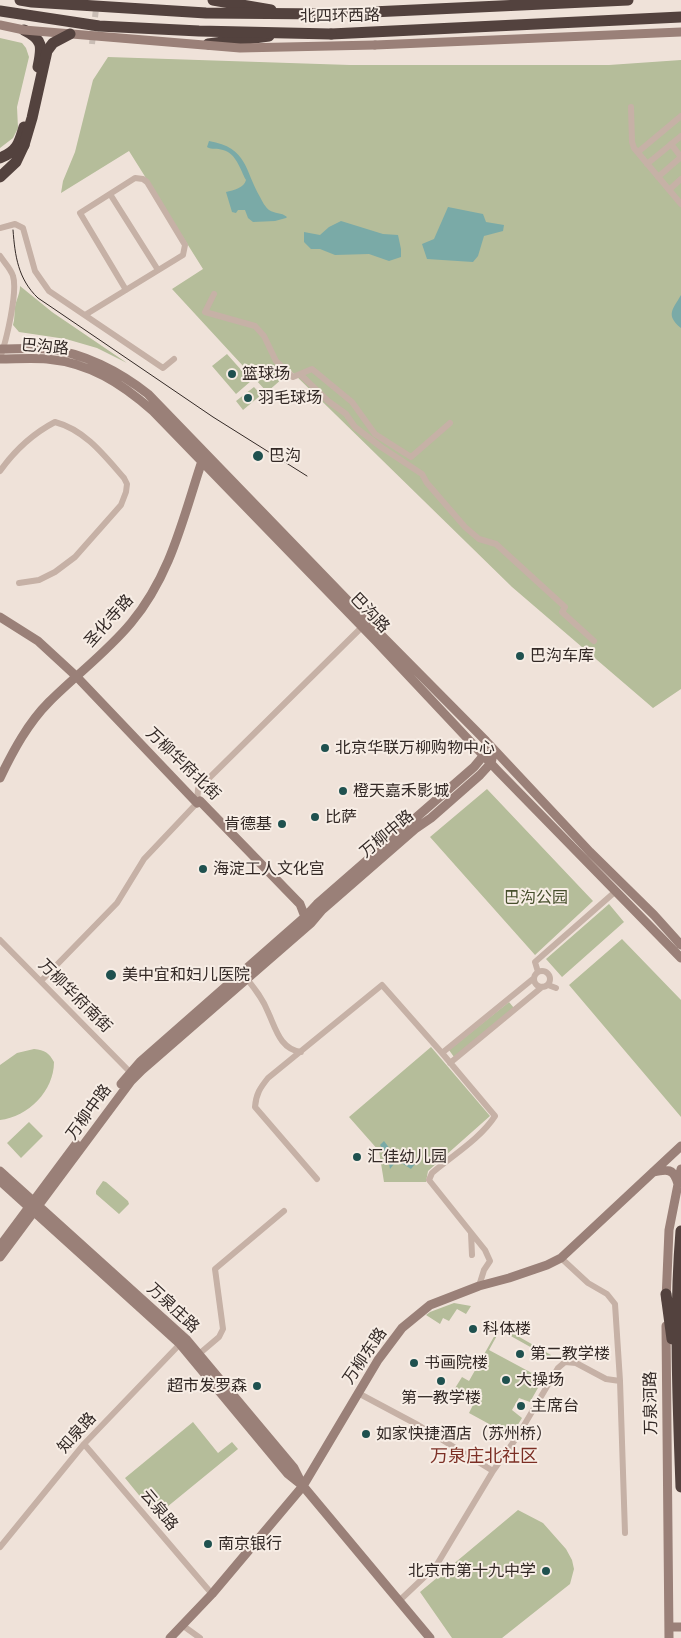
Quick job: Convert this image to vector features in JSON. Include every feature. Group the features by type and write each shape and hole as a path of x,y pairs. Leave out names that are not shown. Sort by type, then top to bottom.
{"highway":[{"name":"北四环西路","path":"20,0 206,13 295,14 628,0"},
{"path":"213,0 295,14"},
{"name":"北四环西路","path":"0,10 99,26 199,32 332,34 681,17"},
{"path":"0,158 13,152 22,136 41,53 39,41 35,36 24,30"},
{"path":"202,45 295,33"},
{"path":"0,177 16,162 24,145 48,51 53,43 70,34"},
{"name":"万泉河路","path":"681,1231 678,1265 678,1384 681,1487"},
{"path":"666,1294 678,1384"}],"street":[{"path":"207,0 223,0"},
{"name":"北四环西路","path":"0,25 24,30 240,48 375,45 681,32"},
{"path":"631,107 632,142 681,204"},
{"path":"638,152 681,116"},
{"path":"648,164 681,136"},
{"path":"658,177 681,157 671,144"},
{"path":"86,315 183,255 185,245 147,182 135,178 80,213 126,290"},
{"path":"670,190 681,179"},
{"path":"110,194 158,270"},
{"path":"0,228 15,224 23,228 35,271 49,290 163,368 174,359"},
{"path":"0,256 13,276 14,294 0,359"},
{"path":"214,294 205,312 255,326 264,336 276,361 293,377 312,369 352,402 375,434 411,457 450,423"},
{"name":"巴沟路","path":"2,349 48,349 75,356 111,369 148,394 495,750 590,852 654,915 681,945"},
{"name":"巴沟路","path":"0,359 54,360 70,363 119,383 142,401 681,958"},
{"path":"301,375 328,401 346,414 355,427 422,474 427,483 465,527 479,539 496,544 565,607 562,612 594,641"},
{"path":"0,471 15,452 37,432 55,422 67,425 92,443 118,471 126,484 126,492 121,505 75,557 55,572 39,580 20,583"},
{"name":"圣化寺路","path":"0,778 27,729 48,703 112,643 132,622 150,596 177,542 202,461"},
{"name":"万柳华府北街","path":"0,617 38,641 76,676 196,803 200,801 300,904 308,920"},
{"path":"41,981 117,903 144,859 196,803 198,789 362,627"},
{"name":"万柳中路","path":"0,1246 34,1207 130,1081 247,979 308,920 317,904 474,767 484,755 495,750"},
{"name":"万柳中路","path":"0,1257 130,1072 473,781 491,763 495,750"},
{"path":"556,988 536,984 535,962 616,891"},
{"name":"万柳华府南街","path":"0,940 130,1072"},
{"path":"442,1052 536,975 545,971 549,975 550,980 545,986 450,1063"},
{"path":"247,979 257,991 284,1044 292,1050 301,1052"},
{"path":"317,1179 256,1107 259,1089 268,1078 382,985 442,1052 495,1116 490,1124 477,1136 432,1173 429,1180 485,1250 490,1260 478,1286"},
{"path":"511,996 518,1006"},
{"name":"万柳东路","path":"170,1638 212,1594 303,1486 378,1360 402,1328 430,1305 478,1286 547,1265 561,1258 681,1146"},
{"name":"万泉河路","path":"669,1638 666,1294 669,1230 681,1169"},
{"path":"652,1172 669,1170 676,1176 678,1184"},
{"name":"万泉庄路","path":"0,1171 34,1207 180,1344 288,1474 303,1486 430,1638"},
{"name":"万泉庄路","path":"0,1181 34,1207 186,1338 294,1468 303,1486"},
{"path":"199,1354 218,1337 223,1329 215,1270 284,1211"},
{"path":"471,1233 472,1255"},
{"path":"561,1258 588,1283 607,1294 615,1304 620,1381 625,1533"},
{"name":"知泉路","path":"0,1547 84,1444 180,1344"},
{"path":"399,1601 436,1566 558,1368 565,1362 576,1362 606,1379 620,1381"},
{"path":"358,1393 418,1425 493,1471"},
{"name":"云泉路","path":"84,1444 212,1594"},
{"path":"182,1625 200,1638"},
{"path":"670,1627 681,1627"}],"green space":[{"path":"0,38 22,43 29,57 17,107 18,128 13,138 0,148"},
{"path":"108,57 350,65 609,65 681,60 681,689 653,708 512,587 291,371 267,392 172,289 203,269 129,151 61,193 63,181 75,152 93,80"},
{"path":"20,286 52,312 127,363 97,348 66,339 19,332 13,325"},
{"name":"篮球场","path":"227,354 251,381 236,394 212,366"},
{"name":"羽毛球场","path":"254,387 261,395 243,410 236,401"},
{"name":"巴沟公园","path":"487,789 593,901 535,955 430,837"},
{"path":"609,904 624,922 562,977 546,959"},
{"path":"622,939 681,1000 681,1117 569,985"},
{"path":"509,1002 514,1008 454,1057 449,1050"},
{"path":"431,1047 490,1116 428,1171 426,1182 384,1182 379,1151 349,1117"},
{"path":"34,1049 46,1052 54,1062 50,1083 38,1101 29,1108 20,1114 0,1120 0,1065 17,1053"},
{"path":"29,1122 43,1136 21,1158 7,1143"},
{"path":"103,1181 128,1201 129,1204 119,1214 96,1194"},
{"path":"454,1303 471,1306 466,1314 457,1309 449,1321 443,1318 440,1324 426,1315 430,1312"},
{"name":"大操场","path":"500,1326 551,1355 550,1358 500,1330 489,1350 543,1379 530,1402 519,1398 512,1410 522,1418 511,1436 469,1413 473,1405 452,1393 462,1377 469,1381"},
{"path":"193,1422 218,1453 232,1442 238,1449 156,1516 125,1478"},
{"path":"518,1510 543,1523 566,1549 574,1569 570,1584 502,1638 452,1638 420,1592"}],"water":[{"path":"209,141 222,144 238,154 266,207 287,217 275,221 253,222 248,218 245,210 238,210 236,213 232,212 226,192 241,187 246,180 231,154 223,150 207,147"},
{"path":"448,207 483,214 486,222 504,225 503,231 484,236 478,256 473,262 427,259 422,244 434,239"},
{"path":"341,221 383,234 398,235 401,257 389,261 369,254 335,255 320,249 311,249 304,242 304,232 320,235 329,227"},
{"path":"681,295 681,328 673,319 672,312"},
{"path":"384,1141 397,1157 410,1159 415,1164 411,1169 403,1164 394,1164 390,1169 387,1154 380,1145"}],"tunnel":[{"path":"92,44 97,0"}],"tram line":[{"path":"13,230 19,267 26,283 38,298 213,417 307,476"}],"place":[{"name":"篮球场","path":"232,374"},
{"name":"羽毛球场","path":"248,398"},
{"name":"巴沟","path":"258,456"},
{"name":"巴沟车库","path":"520,656"},
{"name":"北京华联万柳购物中心","path":"325,748"},
{"name":"橙天嘉禾影城","path":"343,791"},
{"name":"比萨","path":"315,817"},
{"name":"肯德基","path":"282,824"},
{"name":"海淀工人文化宫","path":"203,869"},
{"name":"美中宜和妇儿医院","path":"111,975"},
{"name":"汇佳幼儿园","path":"357,1157"},
{"name":"科体楼","path":"473,1329"},
{"name":"第二教学楼","path":"520,1354"},
{"name":"书画院楼","path":"414,1363"},
{"name":"大操场","path":"506,1380"},
{"name":"第一教学楼","path":"441,1381"},
{"name":"超市发罗森","path":"257,1386"},
{"name":"主席台","path":"521,1406"},
{"name":"如家快捷酒店（苏州桥）","path":"366,1434"},
{"name":"南京银行","path":"208,1544"},
{"name":"北京市第十九中学","path":"546,1571"}],"district":[{"name":"万泉庄北社区","path":"484,1457"}]}
